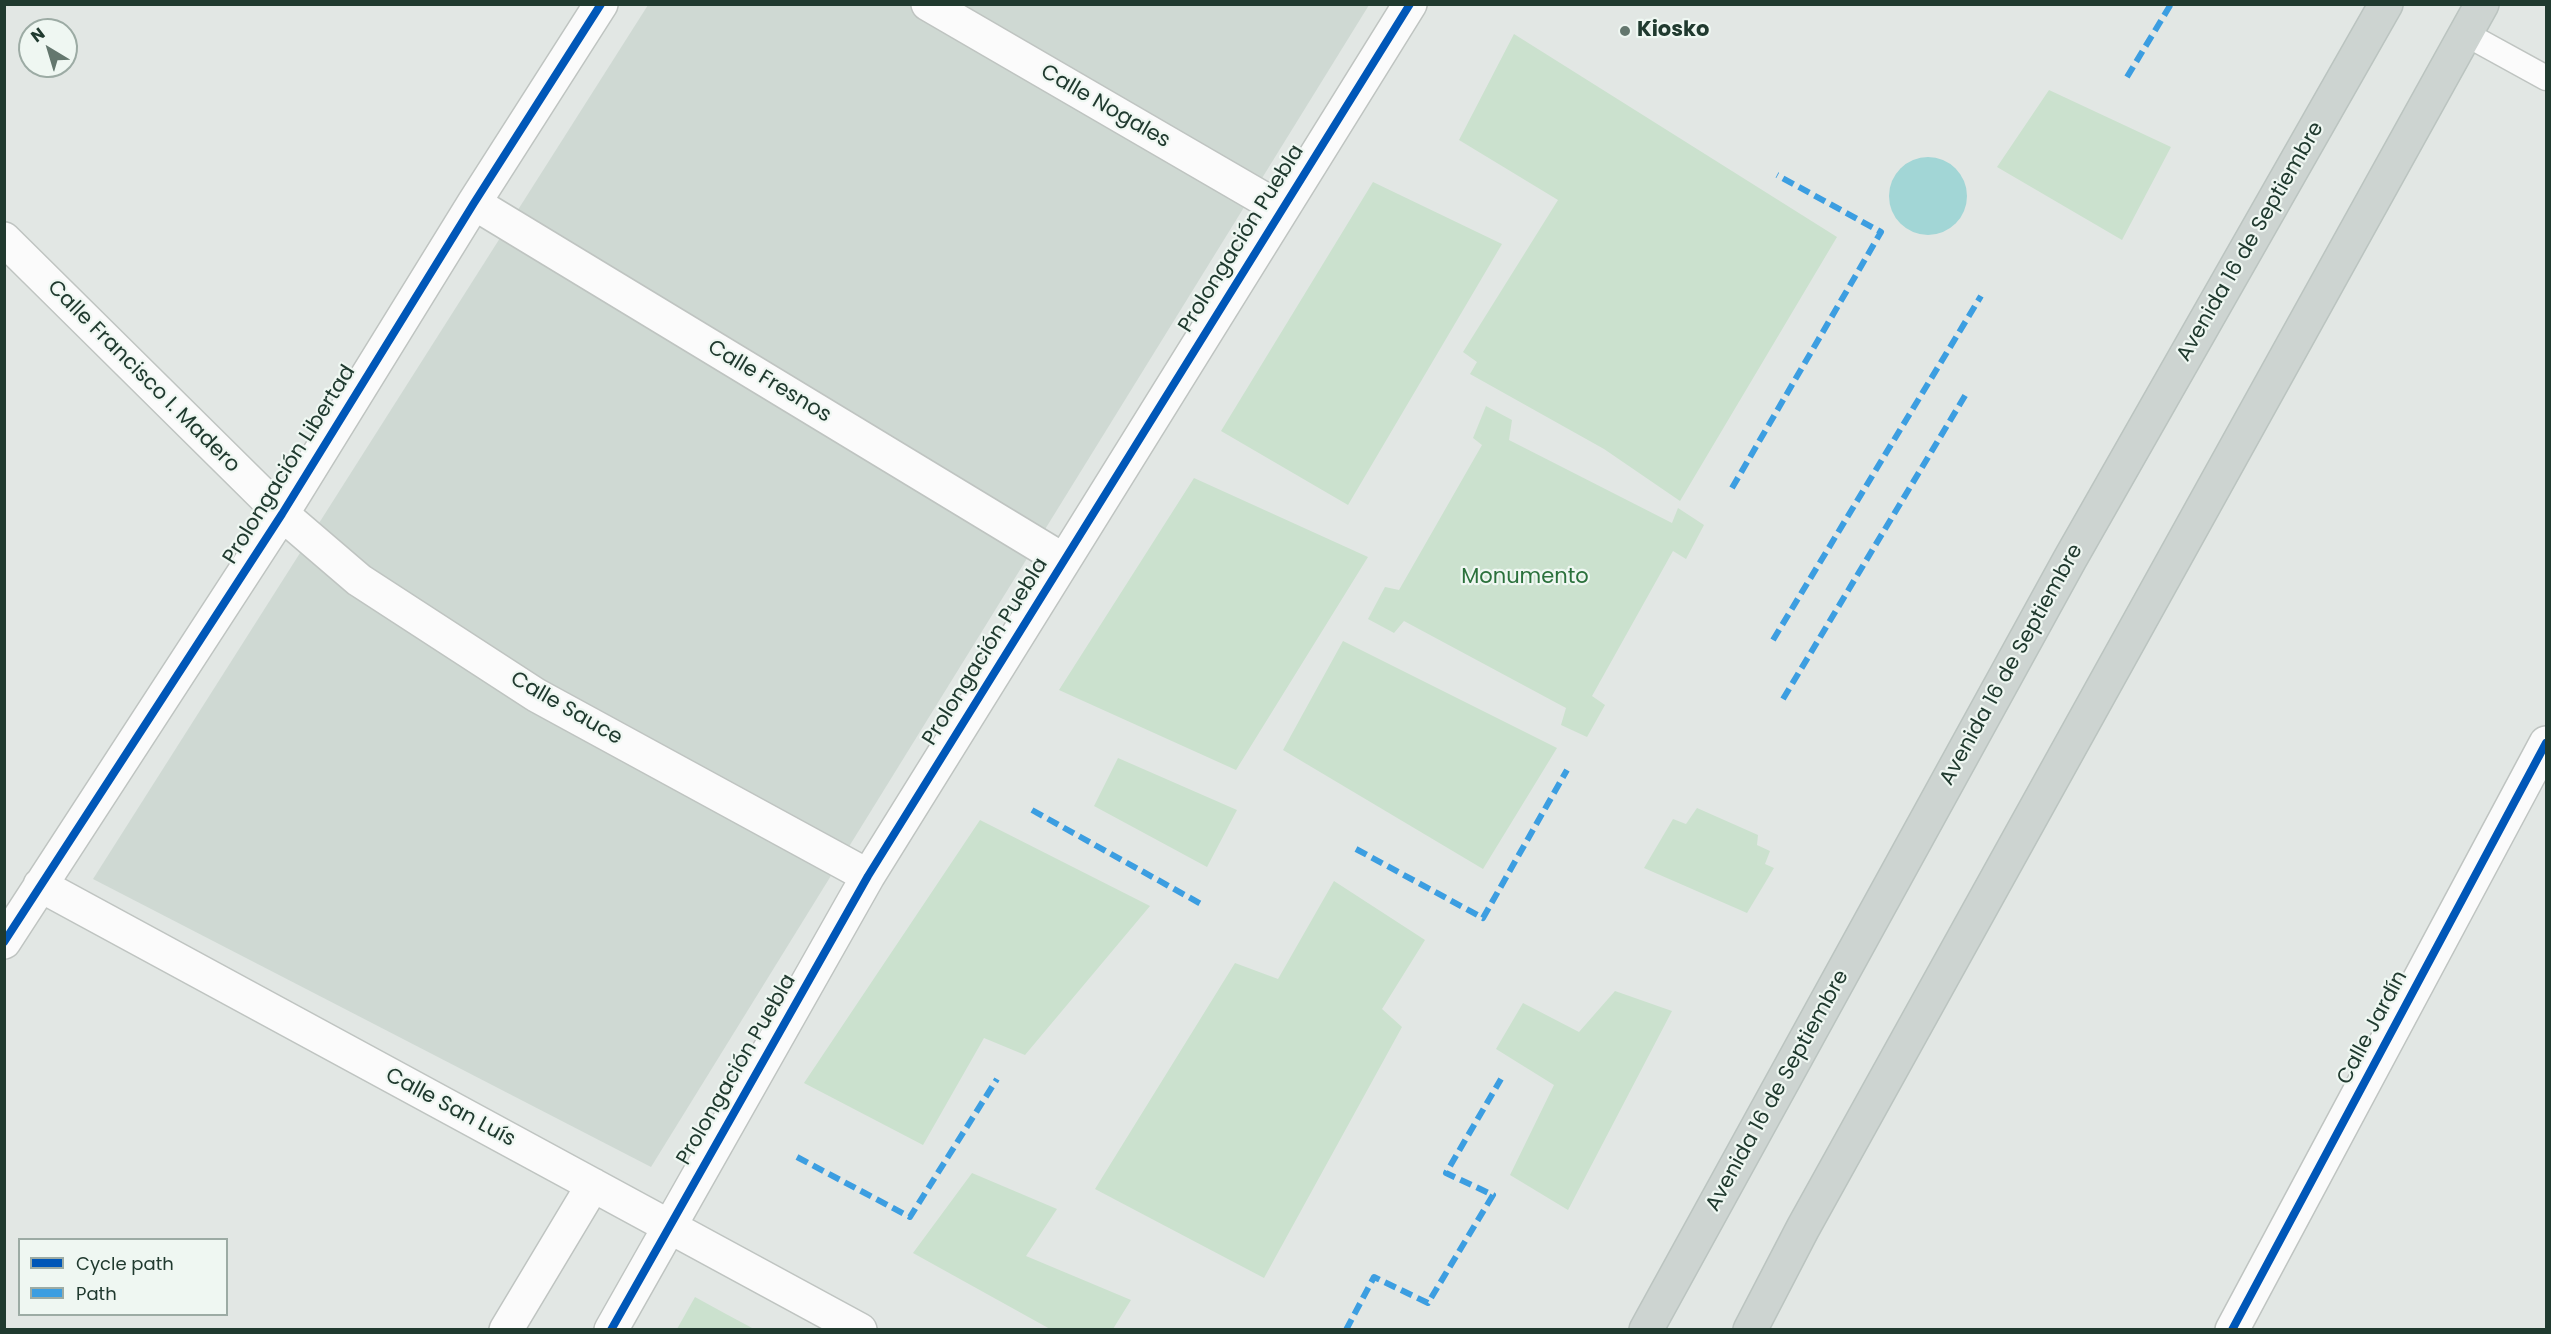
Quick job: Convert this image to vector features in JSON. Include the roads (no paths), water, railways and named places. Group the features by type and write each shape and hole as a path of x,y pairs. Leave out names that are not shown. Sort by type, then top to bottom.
{"main road":[{"name":"Avenida 16 de Septiembre","path":"1646,1329 2070,559 2386,4"},
{"path":"1750,1329 1803,1228 2482,4"}],"street":[{"name":"Prolongación Libertad","path":"4,942 282,514 474,203 601,4"},
{"name":"Calle Nogales","path":"928,4 1281,208"},
{"name":"Prolongación Puebla","path":"611,1329 868,876 1281,208 1410,4"},
{"name":"Calle Fresnos","path":"474,203 1063,560"},
{"name":"Calle Francisco I. Madero","path":"4,239 282,514"},
{"name":"Calle Sauce","path":"282,514 358,580 536,695 868,876"},
{"name":"Calle Jardín","path":"2232,1329 2547,743"},
{"name":"Calle San Luís","path":"40,885 860,1329"},
{"path":"506,1329 593,1185"}],"lane":[{"path":"2466,34 2547,78"}],"water":[{"path":"1928,157 1943,160 1955,169 1964,181 1967,196 1964,211 1955,223 1943,232 1928,235 1913,232 1901,223 1892,211 1889,196 1892,181 1901,169 1913,160"}],"place":[{"name":"Kiosko","path":"1625,31"}],"park label":[{"name":"Monumento","path":"1525,578"}]}
